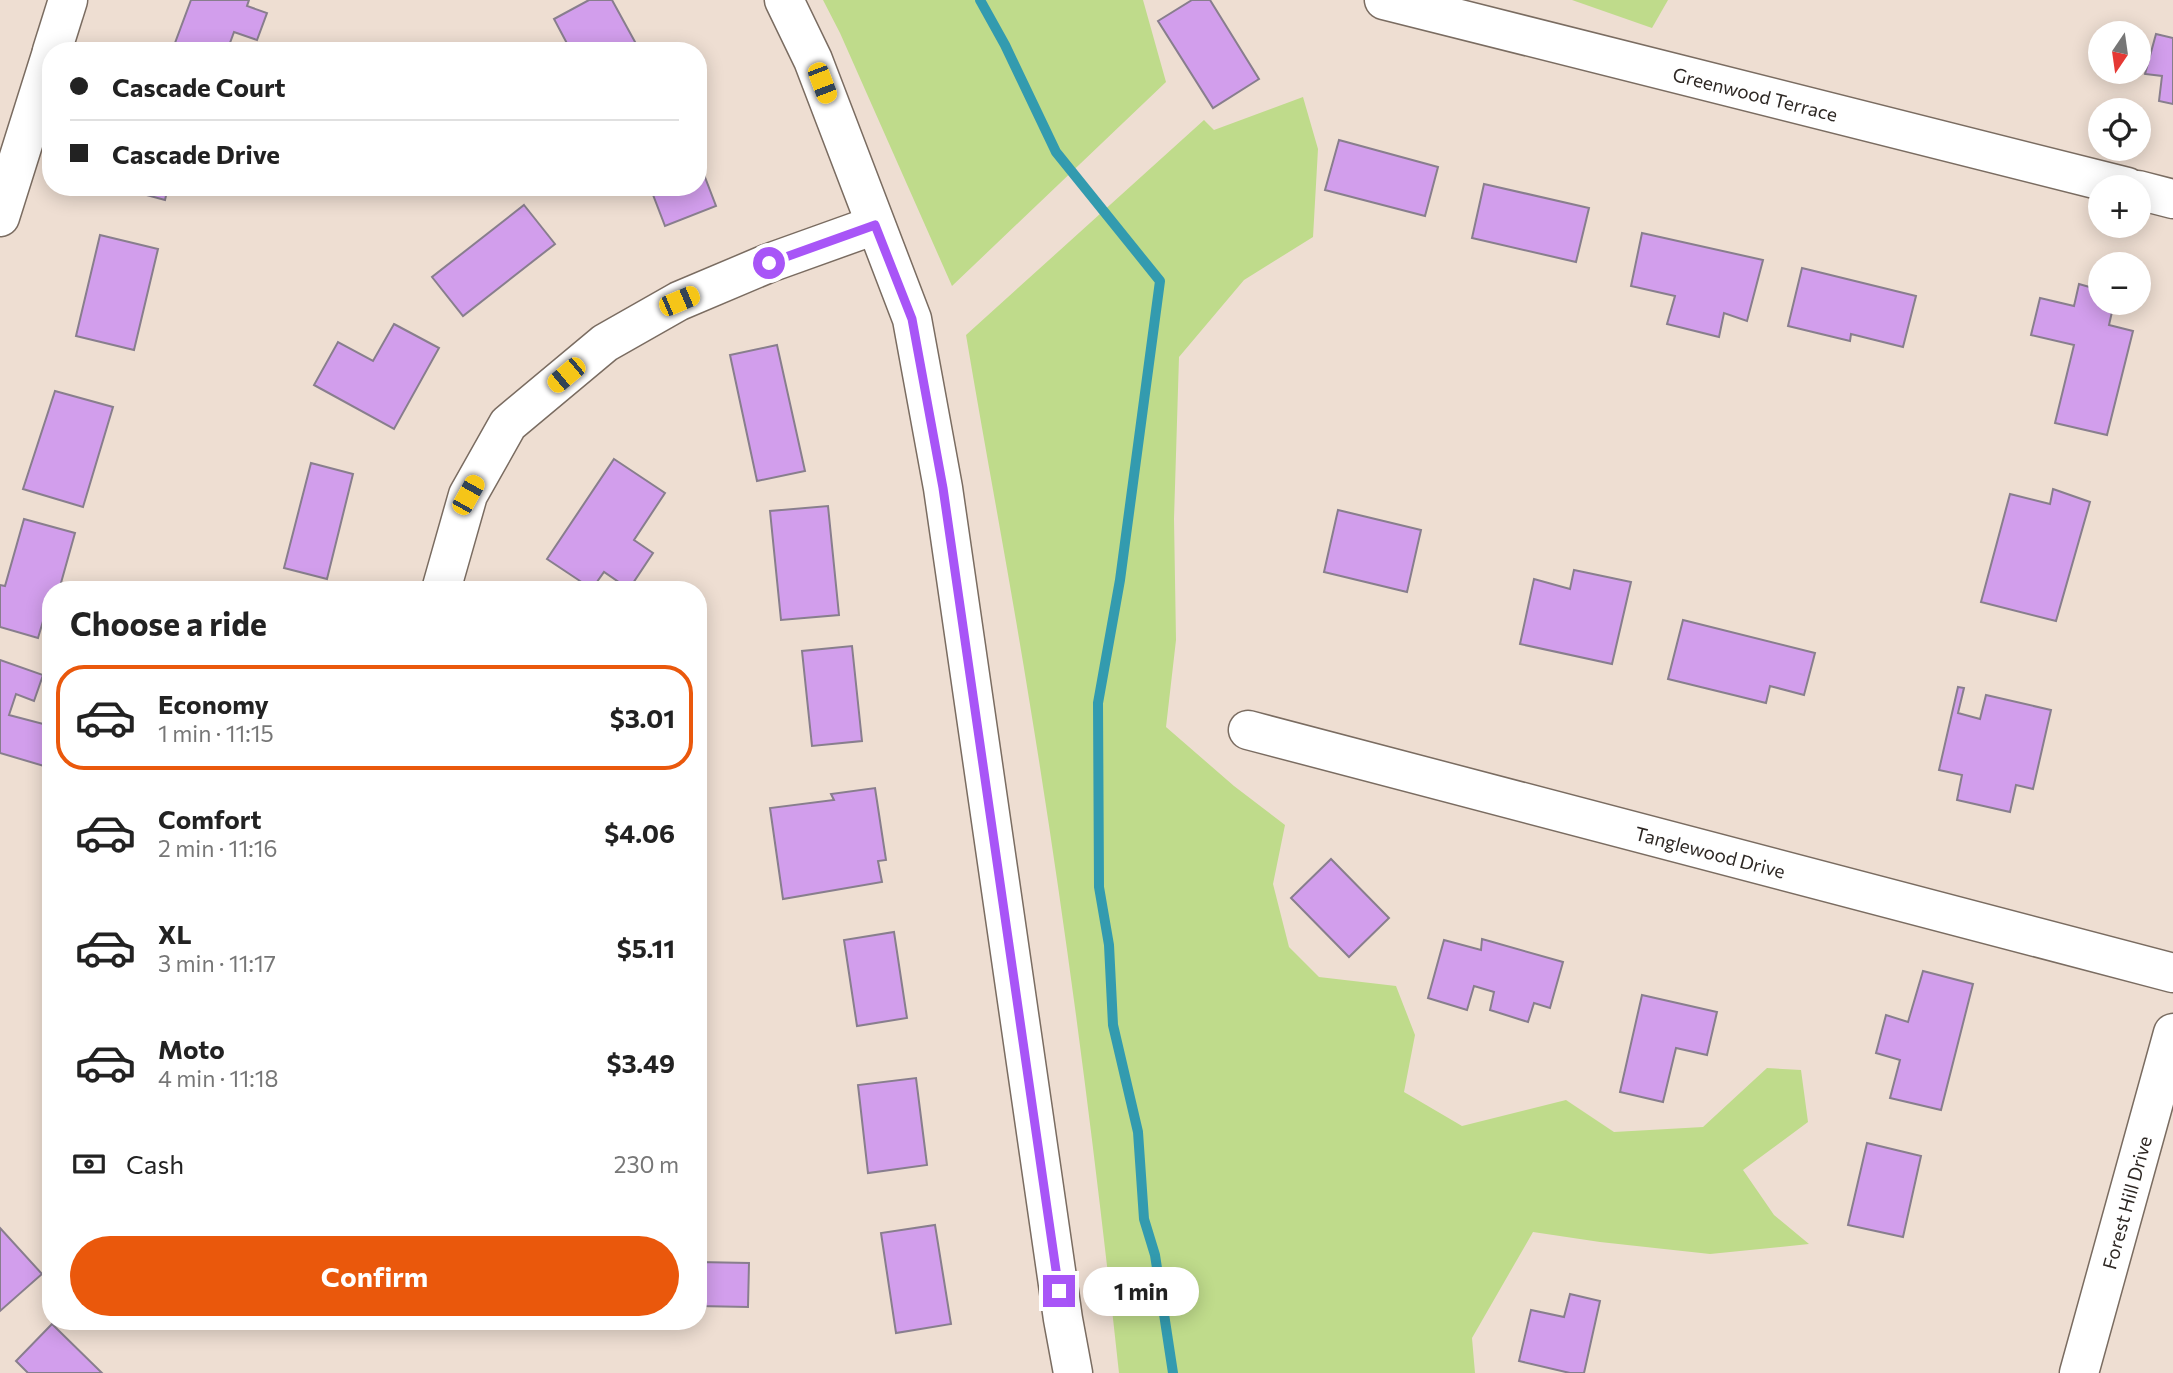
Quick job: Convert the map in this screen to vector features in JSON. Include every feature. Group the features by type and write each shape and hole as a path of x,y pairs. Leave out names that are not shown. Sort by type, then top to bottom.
{"street":[{"path":"55,42 68,0"},
{"path":"784,0 813,60 912,319 943,488 1073,1373"},
{"name":"Greenwood Terrace","path":"1384,0 2088,177"},
{"path":"0,218 42,82"},
{"path":"2151,193 2173,199"},
{"path":"444,581 468,495 508,424 605,342 679,301 769,263 875,225"},
{"name":"Tanglewood Drive","path":"1248,730 2173,973"},
{"name":"Forest Hill Drive","path":"2079,1373 2173,1033"}],"green space":[{"path":"823,0 1143,0 1166,82 952,286"},
{"path":"1572,0 1668,0 1652,28"},
{"path":"1303,97 1318,149 1313,237 1244,280 1179,357 1174,519 1176,640 1166,727 1234,786 1285,825 1273,884 1289,947 1319,977 1396,986 1415,1035 1404,1092 1462,1126 1566,1100 1614,1132 1703,1127 1767,1068 1801,1070 1808,1122 1743,1170 1774,1215 1809,1244 1710,1254 1533,1232 1472,1338 1475,1373 1119,1373 1057,876 966,335 1204,120 1214,130"}],"building":[{"path":"191,0 249,0 247,6 267,13 257,40 234,32 230,42 175,42"},
{"path":"589,0 612,0 635,42 566,42 554,19"},
{"path":"1192,0 1210,0 1259,79 1213,108 1158,21"},
{"path":"2156,34 2173,38 2173,104 2159,101 2162,76 2151,75 2151,52"},
{"path":"1339,140 1438,167 1425,216 1325,190"},
{"path":"707,182 716,206 665,226 653,196 707,196"},
{"path":"1484,184 1589,208 1576,262 1472,238"},
{"path":"150,196 166,196 165,200"},
{"path":"524,205 555,244 463,316 432,277"},
{"path":"1642,233 1763,260 1747,321 1724,313 1719,337 1667,324 1675,296 1631,286"},
{"path":"100,235 158,249 134,350 76,336"},
{"path":"1802,268 1916,296 1903,347 1851,334 1850,341 1788,326"},
{"path":"2079,284 2088,287 2088,315 2111,315 2109,325 2133,331 2107,435 2055,423 2074,345 2031,335 2040,298 2074,306"},
{"path":"394,324 439,348 394,429 314,385 338,342 373,361"},
{"path":"777,345 805,471 757,481 730,355"},
{"path":"55,391 113,407 83,507 23,489"},
{"path":"614,459 665,493 634,540 653,553 634,581 617,581 604,572 598,581 580,581 547,559"},
{"path":"311,463 353,474 327,579 284,568"},
{"path":"2053,489 2090,502 2056,621 1981,602 2010,494 2050,504"},
{"path":"828,506 839,615 781,620 770,511"},
{"path":"1338,510 1421,530 1407,592 1324,572"},
{"path":"24,519 75,533 62,581 42,581 42,625 38,638 0,627 0,585 5,586"},
{"path":"1574,570 1631,582 1612,664 1520,644 1534,579 1570,589"},
{"path":"1683,620 1815,653 1804,695 1770,686 1766,703 1668,679"},
{"path":"852,646 862,741 812,746 802,651"},
{"path":"0,660 42,675 34,701 16,694 9,715 42,724 42,765 0,753"},
{"path":"1958,687 1964,688 1958,713 1980,719 1986,695 2051,710 2033,789 2016,785 2010,812 1957,800 1962,775 1939,770"},
{"path":"875,788 886,860 878,861 882,882 783,899 770,808 834,800 831,794"},
{"path":"1331,859 1389,918 1349,957 1291,898"},
{"path":"894,932 907,1018 857,1026 844,940"},
{"path":"1482,939 1563,962 1550,1008 1534,1003 1528,1022 1490,1010 1494,992 1474,986 1467,1010 1428,998 1444,940 1481,950"},
{"path":"1923,971 1973,984 1941,1110 1890,1098 1900,1060 1876,1053 1886,1015 1908,1022"},
{"path":"1642,995 1717,1012 1707,1055 1676,1048 1663,1102 1620,1092"},
{"path":"916,1078 927,1165 868,1173 858,1085"},
{"path":"1867,1143 1921,1156 1903,1237 1848,1225"},
{"path":"935,1225 951,1324 896,1333 881,1233"},
{"path":"0,1228 42,1274 0,1311"},
{"path":"707,1262 749,1263 748,1307 707,1306"},
{"path":"1570,1294 1600,1301 1584,1373 1570,1373 1519,1361 1531,1310 1564,1317"},
{"path":"46,1330 58,1330 102,1373 28,1373 16,1361"}],"waterway":[{"path":"980,0 1005,45 1056,152 1160,281 1120,580 1098,703 1099,887 1109,945 1113,1025 1138,1132 1144,1219 1155,1255 1173,1373"}],"route":[{"path":"769,263 875,225 912,319 943,488 1059,1291"}]}
